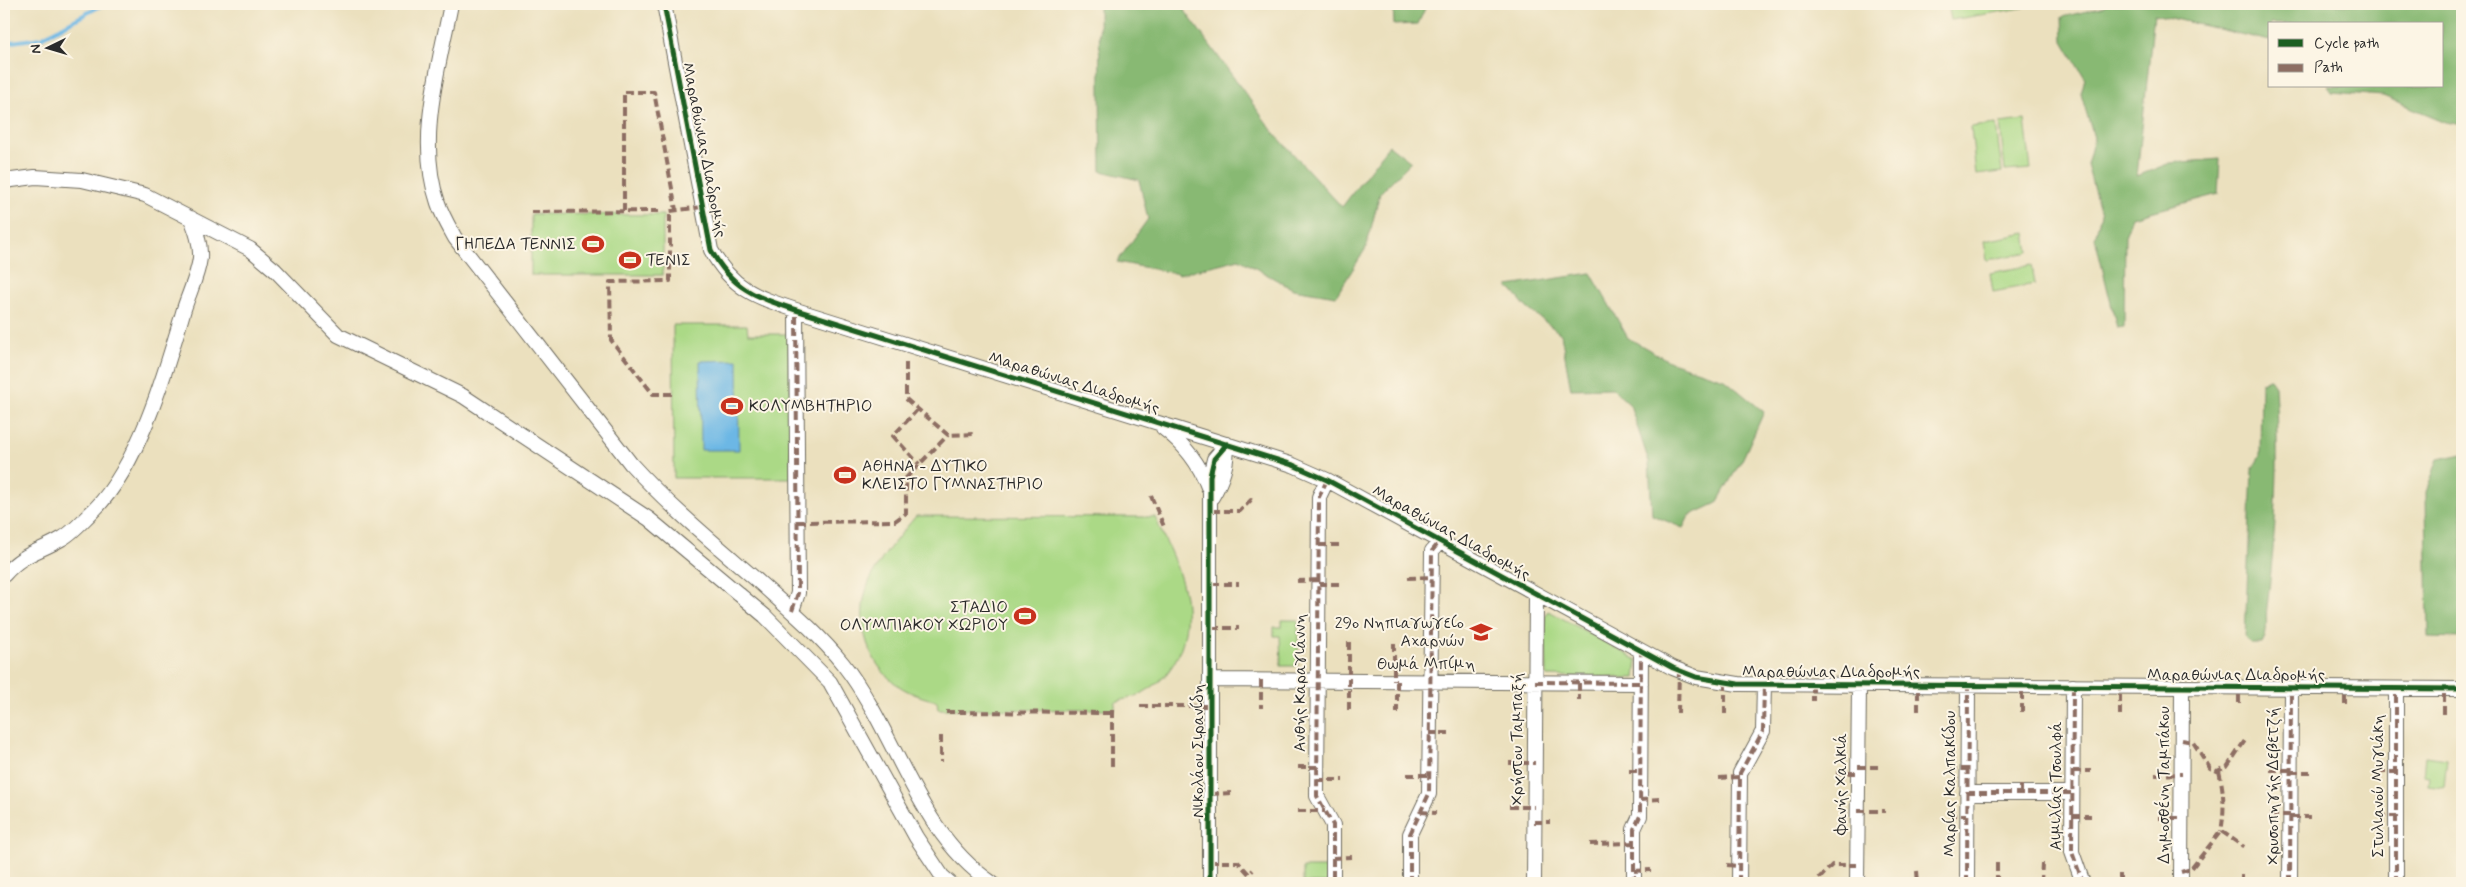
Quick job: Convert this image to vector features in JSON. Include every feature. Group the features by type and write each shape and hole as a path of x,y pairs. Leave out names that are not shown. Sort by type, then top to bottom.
{"street":[{"path":"451,4 430,121 429,142 430,163 438,204 455,238 631,464 656,492 823,640 861,689 942,836 962,860 992,883"},
{"name":"Μαραθώνιας Διαδρομής","path":"664,4 711,250 717,261 739,286 757,297 796,310 1277,459 1327,480 1441,540 1640,651 1696,678 1720,683 2462,689"},
{"path":"4,181 35,177 82,180 145,195 191,218 250,249 275,270 338,335 463,396 642,513 765,616 830,682 916,837 942,876 950,883"},
{"path":"4,574 13,564 28,554 62,539 96,507 122,471 145,423 168,362 200,259 199,240 191,218"},
{"path":"792,611 798,593 796,310"},
{"path":"1156,422 1178,439 1192,456 1204,475 1212,497"},
{"name":"Νικολάου Σιρανίδη","path":"1210,883 1212,497 1210,476 1214,460 1227,444"},
{"name":"Ανθής Καραγιάννη","path":"1327,480 1319,497 1317,796 1333,825 1333,883"},
{"path":"1410,883 1410,834 1429,794 1432,551 1441,540"},
{"name":"Χρήστου Ταμπαξή","path":"1534,883 1536,594"},
{"path":"1634,883 1634,829 1640,816 1640,651"},
{"name":"Θωμά Μπίμη","path":"1211,680 1640,683"},
{"path":"1739,883 1740,773 1763,731 1764,683"},
{"name":"Φανής Χαλκιά","path":"1858,883 1859,684"},
{"name":"Μαρίας Καλπακίδου","path":"1967,883 1968,685"},
{"name":"Αιμιλίας Τσουλφά","path":"2073,686 2072,852 2083,883"},
{"name":"Δημοσθένη Ταμπάκου","path":"2181,883 2182,687"},
{"name":"Χρυσοπηγής Δεβετζή","path":"2290,883 2291,688"},
{"name":"Στυλιανού Μυγιάκη","path":"2396,689 2396,883"},
{"path":"1967,793 2072,793"}],"green space":[{"path":"1099,4 1180,4 1274,133 1342,207 1389,145 1411,162 1380,193 1366,248 1336,296 1293,289 1239,259 1179,274 1117,262 1148,219 1139,180 1101,171"},
{"path":"1393,4 1427,4 1418,24 1394,25"},
{"path":"1948,4 2045,4 1951,20"},
{"path":"2108,4 2462,4 2462,125 2446,122 2383,96 2332,92 2329,88 2444,88 2444,22 2268,22 2268,41 2154,14 2137,176 2170,163 2220,159 2218,194 2132,217 2125,236 2124,327 2117,328 2095,238 2101,214 2087,165 2094,138 2081,94 2085,78 2063,41 2062,17 2104,7"},
{"path":"2025,120 2031,169 2005,171 2000,123"},
{"path":"1996,124 2002,172 1976,175 1971,127"},
{"path":"531,214 663,215 663,275 531,275"},
{"path":"2026,233 2029,252 1987,260 1984,241"},
{"path":"2032,265 2035,284 1993,292 1990,273"},
{"path":"1591,273 1628,338 1671,362 1724,379 1764,412 1743,458 1717,503 1689,516 1683,528 1652,515 1649,462 1630,405 1612,388 1571,389 1561,334 1527,308 1508,286"},
{"name":"ΚΟΛΥΜΒΗΤΗΡΙΟ","path":"673,325 747,325 748,334 790,334 791,478 674,478"},
{"path":"2270,379 2275,386 2276,414 2275,525 2265,635 2262,644 2251,644 2245,637 2252,470 2260,456 2261,382"},
{"path":"2462,454 2462,638 2428,637 2426,492 2438,459"},
{"name":"ΣΤΑΔΙΟ ΟΛΥΜΠΙΑΚΟΥ ΧΩΡΙΟΥ","path":"916,516 1155,517 1179,573 1186,606 1184,635 1175,662 1167,674 1141,694 1115,702 1115,710 938,709 937,701 908,691 887,676 877,664 870,650 863,620 863,604 867,588 877,566"},
{"path":"1549,611 1637,660 1635,678 1547,676 1545,616"},
{"path":"1282,620 1298,620 1298,666 1281,666 1280,636 1274,636 1274,627 1282,627"},
{"path":"2425,756 2447,759 2444,787 2428,785 2429,776 2423,775"},
{"path":"1303,868 1328,868 1328,883 1303,883"}],"water":[{"path":"738,360 739,450 701,450 700,361"}],"waterway":[{"path":"4,43 41,38 104,4"}],"marked path":[{"path":"624,211 624,92 654,92 676,210"},
{"path":"672,394 653,394 611,340 610,282 670,281 670,211 702,207"},
{"path":"531,212 659,211"},
{"path":"792,611 798,593 796,310"},
{"path":"906,363 906,399 948,435 976,434"},
{"path":"918,409 893,436 919,464"},
{"path":"798,522 895,521 906,513 906,478 948,435"},
{"path":"1327,480 1319,497 1317,796 1333,825 1333,883"},
{"path":"1151,496 1165,529"},
{"path":"1212,511 1240,511 1251,500 1254,503"},
{"path":"1410,883 1410,834 1429,794 1432,551 1441,540"},
{"path":"1319,545 1340,545"},
{"path":"1408,578 1431,577"},
{"path":"1297,581 1319,580"},
{"path":"1212,584 1239,584"},
{"path":"1319,584 1340,584"},
{"path":"1212,628 1239,628"},
{"path":"1349,642 1349,713"},
{"path":"1394,643 1394,681"},
{"path":"1634,883 1634,829 1640,816 1641,651"},
{"path":"1678,713 1679,670"},
{"path":"1261,680 1261,708"},
{"path":"1397,681 1397,714"},
{"path":"1535,682 1641,683"},
{"path":"1579,683 1579,700"},
{"path":"1725,683 1725,714"},
{"path":"1739,883 1740,773 1763,731 1764,683"},
{"path":"1813,684 1813,701"},
{"path":"1918,685 1918,711"},
{"path":"1967,883 1968,685"},
{"path":"2022,686 2022,712"},
{"path":"2073,686 2072,852 2083,883"},
{"path":"2120,687 2120,715"},
{"path":"2239,687 2239,703"},
{"path":"2290,883 2291,688"},
{"path":"2345,688 2345,704"},
{"path":"2396,689 2396,883"},
{"path":"2444,689 2444,714"},
{"path":"1140,706 1211,706"},
{"path":"1112,710 1112,766"},
{"path":"946,712 1112,713"},
{"path":"1429,733 1452,733"},
{"path":"941,736 941,762"},
{"path":"2182,740 2193,742 2210,768 2217,771 2227,767 2246,739"},
{"path":"1509,763 1535,763"},
{"path":"1298,767 1317,767"},
{"path":"1858,767 1882,767"},
{"path":"1949,769 1967,769"},
{"path":"2270,770 2291,770"},
{"path":"1629,771 1640,771"},
{"path":"2073,771 2091,771"},
{"path":"2219,771 2223,801 2221,831"},
{"path":"2291,772 2310,772"},
{"path":"2378,772 2396,772"},
{"path":"1836,773 1858,773"},
{"path":"2155,775 2182,774"},
{"path":"1407,775 1429,775"},
{"path":"1719,778 1740,777"},
{"path":"1317,780 1343,780"},
{"path":"2021,782 2021,793"},
{"path":"1211,794 1232,793"},
{"path":"1967,793 2072,793"},
{"path":"1640,800 1661,799"},
{"path":"1509,807 1534,807"},
{"path":"1298,811 1325,811"},
{"path":"1858,811 1885,811"},
{"path":"1420,812 1436,813"},
{"path":"1949,815 1967,815"},
{"path":"2270,815 2291,815"},
{"path":"2072,816 2091,816"},
{"path":"2378,816 2396,816"},
{"path":"2291,817 2310,817"},
{"path":"2159,818 2181,818"},
{"path":"1534,822 1550,822"},
{"path":"2181,872 2191,869 2221,831 2244,847"},
{"path":"1590,844 1634,843"},
{"path":"1333,858 1352,857"},
{"path":"1210,862 1238,862 1249,874 1253,870"},
{"path":"1997,863 1997,883"},
{"path":"2041,883 2042,863"},
{"path":"1727,865 1739,866"},
{"path":"1819,875 1821,877 1832,865 1858,865"},
{"path":"1634,871 1651,870"},
{"path":"1917,871 1918,883"},
{"path":"2120,874 2120,883"},
{"path":"2242,874 2242,883"},
{"path":"2443,877 2443,883"}],"cycle path":[{"path":"664,4 711,250 728,274 746,290 769,301 796,310 1293,465 1327,480 1673,668 1696,677 1738,684 2462,689"},
{"path":"1210,883 1210,476 1214,459 1227,444"}],"place":[{"name":"ΓΗΠΕΔΑ ΤΕΝΝΙΣ","path":"593,244"},
{"name":"ΤΕΝΙΣ","path":"630,260"},
{"name":"ΚΟΛΥΜΒΗΤΗΡΙΟ","path":"732,406"},
{"name":"ΑΘΗΝΑ - ΔΥΤΙΚΟ ΚΛΕΙΣΤΟ ΓΥΜΝΑΣΤΗΡΙΟ","path":"845,475"},
{"name":"ΣΤΑΔΙΟ ΟΛΥΜΠΙΑΚΟΥ ΧΩΡΙΟΥ","path":"1025,616"},
{"name":"29ο Νηπιαγωγείο Αχαρνών","path":"1481,632"}]}
